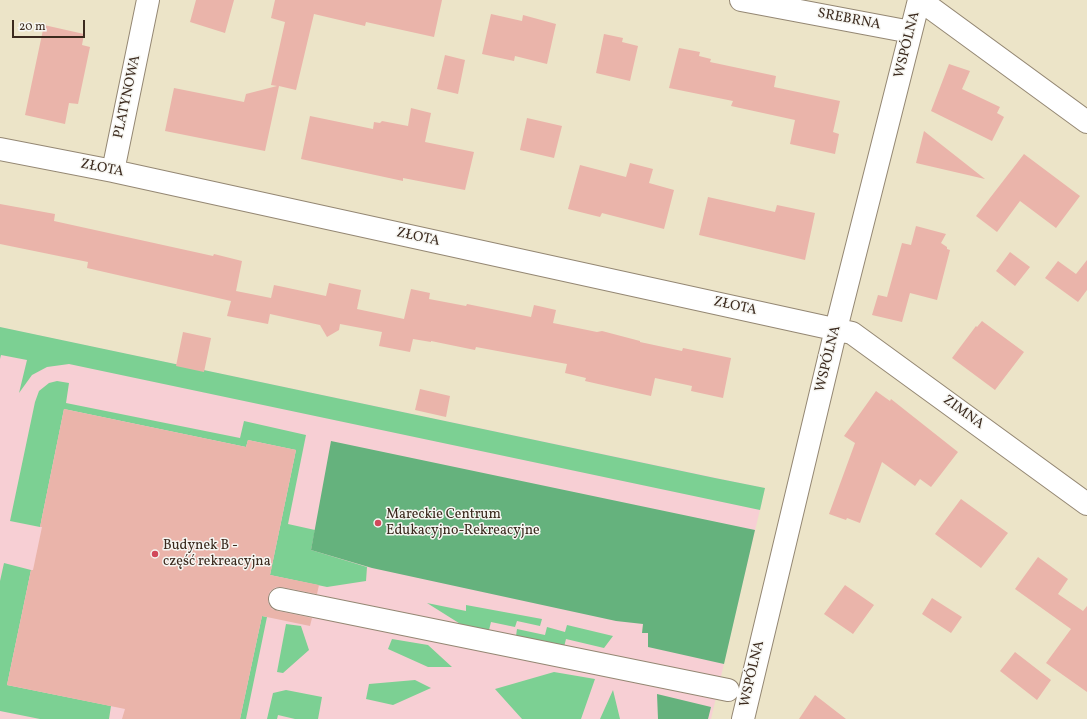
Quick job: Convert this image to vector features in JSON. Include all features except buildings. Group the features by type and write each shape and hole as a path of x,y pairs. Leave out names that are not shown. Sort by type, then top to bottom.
{"street":[{"name":"PLATYNOWA","path":"113,171 148,0"},
{"name":"SREBRNA","path":"741,0 911,32"},
{"name":"WSPÓLNA","path":"743,719 836,329 919,0"},
{"path":"919,0 1087,122"},
{"name":"ZŁOTA","path":"0,149 113,171 836,329"},
{"name":"ZIMNA","path":"836,329 852,333 864,341 1087,504"},
{"path":"280,599 728,690"}],"shaded area":[{"name":"Mareckie Centrum Edukacyjno-Rekreacyjne","path":"0,327 765,488 711,719 0,719"}],"green space":[{"path":"0,327 765,488 760,510 69,364 47,367 32,375 19,393 27,360 1,355 0,359"},
{"path":"57,381 69,383 66,403 240,438 244,421 306,435 288,524 315,530 311,550 367,567 366,581 327,587 270,575 296,450 248,440 246,447 64,409 40,527 10,521 35,402 39,391 49,383"},
{"path":"331,441 755,530 724,664 648,647 648,633 642,633 643,624 616,621 372,568 311,550"},
{"path":"4,563 31,570 7,685 111,706 109,719 40,719 0,711 0,581"},
{"path":"427,603 466,611 466,605 542,619 540,626 517,621 515,627 491,622 489,630 462,625"},
{"path":"262,616 267,617 246,719 240,719"},
{"path":"286,624 301,626 309,650 283,673 277,672"},
{"path":"567,625 613,636 604,648 566,639 564,647 516,636 517,629 545,635 547,627 565,632"},
{"path":"392,639 428,645 452,667 428,667 388,649"},
{"path":"554,672 595,679 581,719 522,719 495,689"},
{"path":"415,680 431,688 393,705 366,699 369,684"},
{"path":"286,690 322,697 318,719 295,719 278,715 277,719 267,719 273,693"},
{"path":"613,690 620,719 600,719"},
{"path":"657,694 711,707 708,719 658,719"}],"place":[{"name":"Mareckie Centrum Edukacyjno-Rekreacyjne","path":"378,523"},
{"name":"Budynek B - część rekreacyjna","path":"155,554"}]}
